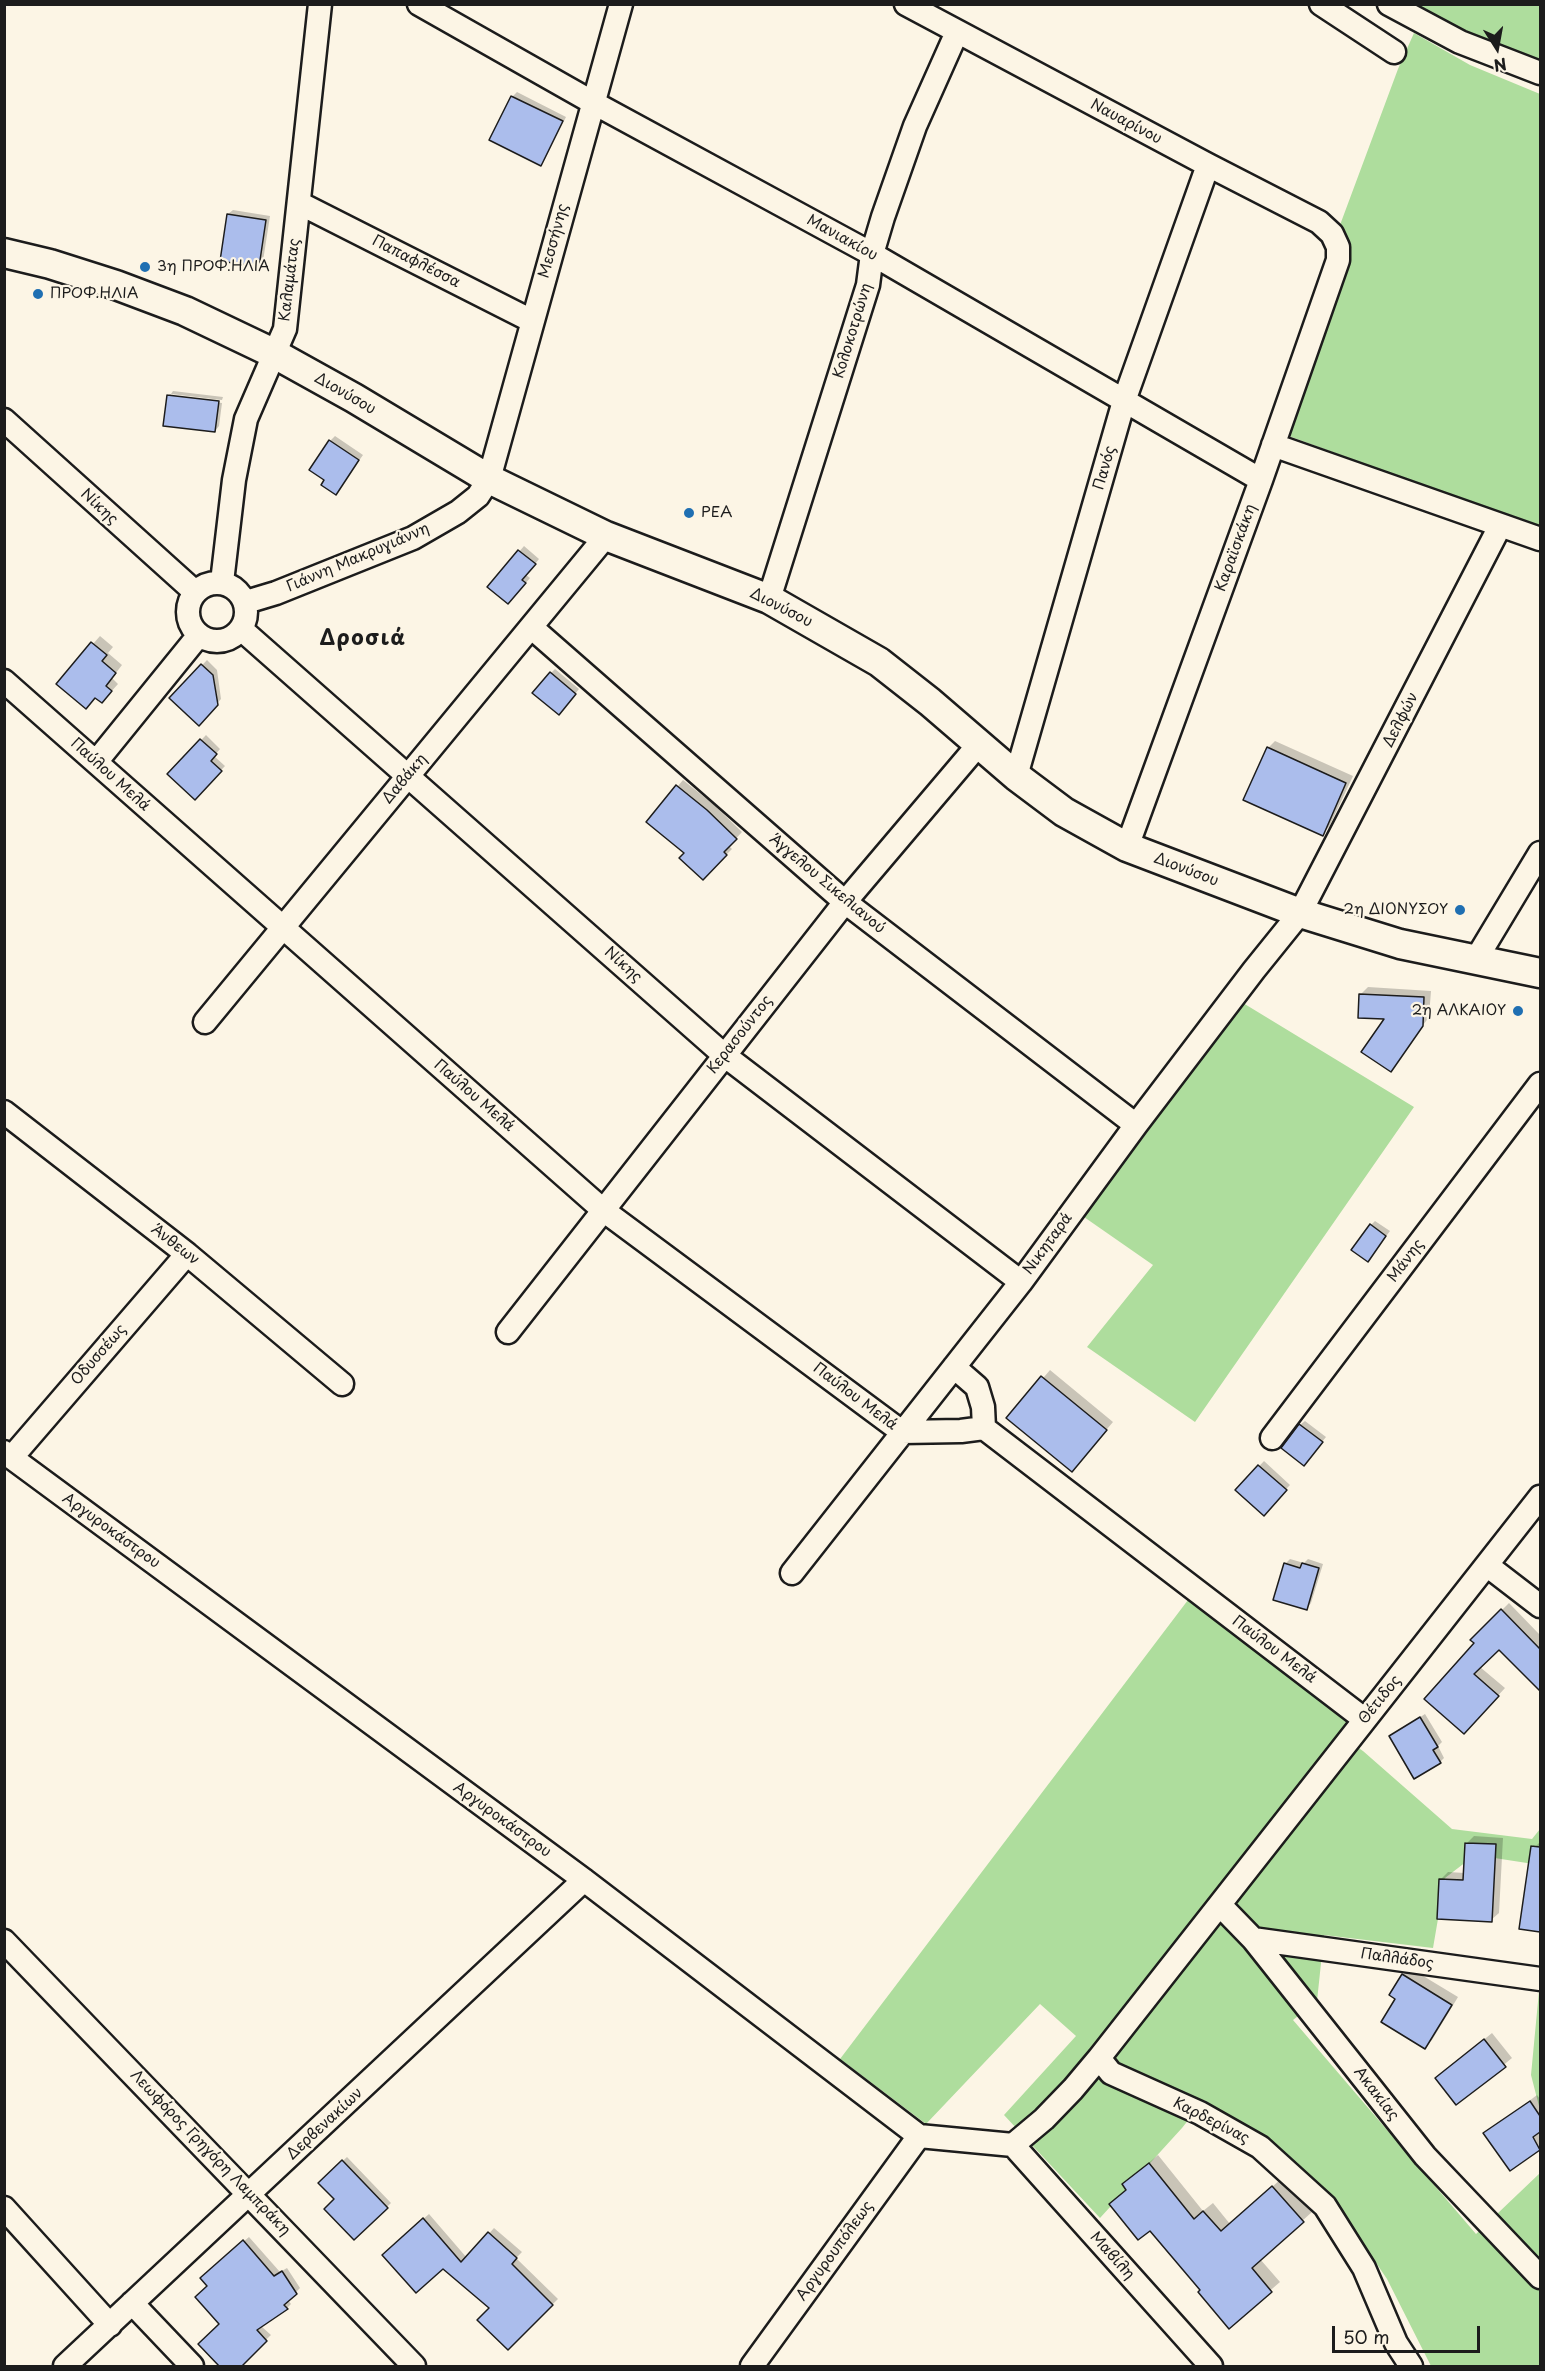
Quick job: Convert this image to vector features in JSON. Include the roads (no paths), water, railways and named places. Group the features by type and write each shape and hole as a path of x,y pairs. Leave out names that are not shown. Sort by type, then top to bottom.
{"main road":[{"name":"Διονύσου","path":"4,253 50,264 116,285 185,311 273,353 354,398 489,479 606,536 770,599 879,662 1016,776 1064,812 1127,847 1300,913 1400,944 1540,974"}],"street":[{"name":"Καλαμάτας","path":"222,582 234,480 246,419 285,329 320,4"},
{"name":"Μανιακίου","path":"419,4 592,102 872,254 1261,480"},
{"name":"Μεσσήνης","path":"489,479 621,4"},
{"name":"Ναυαρίνου","path":"906,4 1319,222 1332,234 1338,247"},
{"path":"1321,4 1394,52"},
{"path":"1389,4 1460,42 1540,73"},
{"name":"Κολοκοτρώνη","path":"770,599 868,285 872,254 883,217 915,126 957,32"},
{"name":"Πανός","path":"1016,776 1124,401 1208,165"},
{"name":"Παπαφλέσσα","path":"299,203 532,321"},
{"name":"Καραϊσκάκη","path":"1127,847 1261,480 1338,260 1338,247"},
{"name":"Νίκης","path":"4,420 195,592"},
{"path":"1273,445 1540,540"},
{"name":"Γιάννη Μακρυγιάννη","path":"246,603 413,538 458,512 478,496 489,479"},
{"name":"Δελφών","path":"1300,913 1500,526"},
{"name":"Δαβάκη","path":"205,1022 606,536"},
{"path":"222,582 237,589 246,603 246,621 235,636 217,641 199,635 192,628 188,610 195,592 212,583 222,582"},
{"name":"Άγγελου Σικελιανού","path":"531,627 845,902 1136,1125"},
{"name":"Νίκης","path":"242,629 724,1055 1020,1282"},
{"path":"96,762 199,635"},
{"name":"Παύλου Μελά","path":"4,681 603,1210 902,1432 961,1431 984,1428 1364,1719"},
{"name":"Κερασούντος","path":"508,1332 845,902 979,744"},
{"path":"1475,961 1540,853"},
{"name":"Νικηταρά","path":"792,1573 1020,1282 1136,1125 1300,913"},
{"name":"Μάνης","path":"1272,1438 1540,1084"},
{"name":"Άνθεων","path":"4,1112 187,1254 342,1384"},
{"name":"Οδυσσέως","path":"8,1455 187,1254"},
{"path":"954,1367 977,1387 983,1407 984,1428"},
{"name":"Αργυροκάστρου","path":"8,1455 584,1881 919,2136"},
{"name":"Θέτιδος","path":"1220,1905 1540,1497"},
{"path":"1488,1566 1540,1606"},
{"name":"Δερβενακίων","path":"64,2367 584,1881"},
{"path":"919,2136 1014,2145 1052,2112 1099,2058 1220,1905"},
{"name":"Ακακίας","path":"1220,1905 1253,1939 1425,2156 1540,2277"},
{"name":"Παλλάδος","path":"1253,1939 1540,1979"},
{"name":"Λεωφόρος Γρηγόρη Λαμπράκη","path":"4,1941 414,2367"},
{"name":"Καρδερίνας","path":"1099,2058 1111,2073 1200,2113 1260,2147 1325,2206 1364,2268 1396,2343 1411,2367"},
{"name":"Αργυρουπόλεως","path":"753,2366 919,2136"},
{"name":"Μαβίλη","path":"1014,2145 1211,2367"},
{"path":"4,2208 110,2325"},
{"path":"132,2303 192,2367"}],"place":[{"name":"3η ΠΡΟΦ.ΗΛΙΑ","path":"145,267"},
{"name":"ΠΡΟΦ.ΗΛΙΑ","path":"38,294"},
{"name":"ΡΕΑ","path":"689,513"},
{"name":"2η ΔΙΟΝΥΣΟΥ","path":"1460,910"},
{"name":"2η ΑΛΚΑΙΟΥ","path":"1518,1011"}],"district":[{"name":"Δροσιά","path":"363,639"}]}
